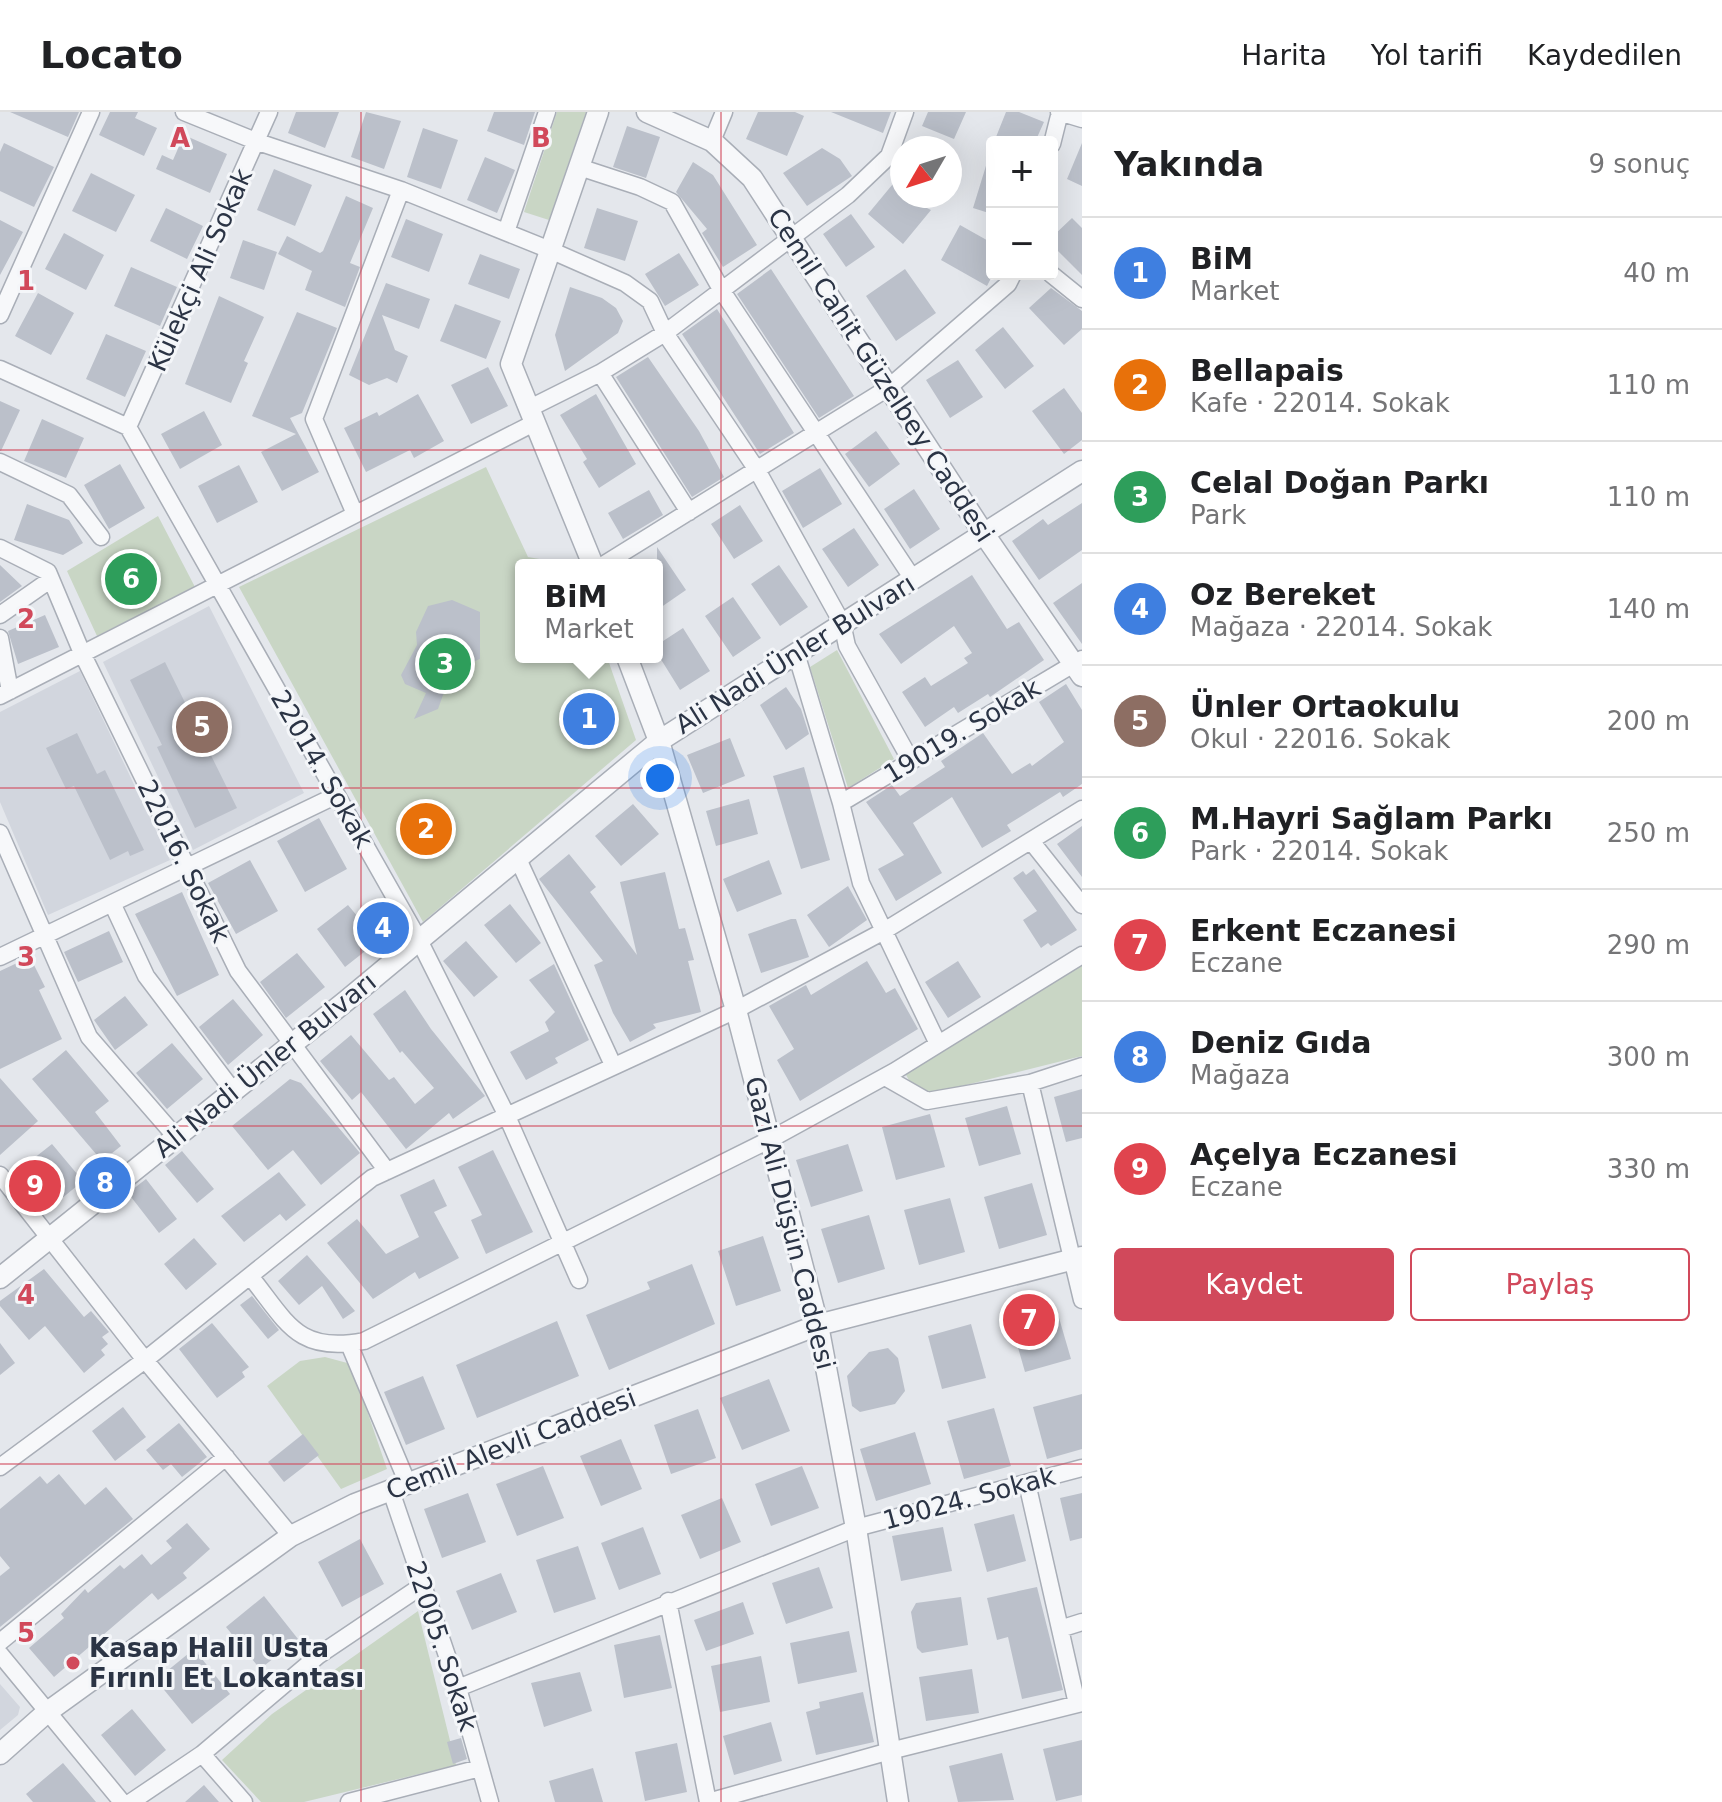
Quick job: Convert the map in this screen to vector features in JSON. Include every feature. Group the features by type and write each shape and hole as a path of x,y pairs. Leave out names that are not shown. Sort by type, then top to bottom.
{"street":[{"path":"0,315 91,112"},
{"path":"184,112 258,142 401,190 506,232 638,292 650,301 665,333 757,470 842,623 847,646 911,761"},
{"name":"Külekçi Ali Sokak","path":"128,427 269,112"},
{"path":"506,232 547,112"},
{"path":"591,559 511,364 598,112"},
{"name":"Cemil Cahit Güzelbey Caddesi","path":"647,112 712,141 752,178 984,534 1079,666"},
{"path":"712,141 724,112"},
{"path":"0,638 5,694 355,514 533,415 665,333 848,195 889,156 905,112"},
{"path":"1054,136 1060,112 1082,119"},
{"path":"579,167 640,187 672,202 722,291 913,579"},
{"path":"355,514 314,419 401,190"},
{"path":"613,559 888,388 1010,280"},
{"path":"1058,280 1082,299"},
{"path":"0,369 128,427"},
{"path":"600,373 689,512"},
{"name":"22014. Sokak","path":"128,427 419,940 506,1114 579,1280"},
{"path":"0,462 69,495 101,537"},
{"name":"Ali Nadi Ünler Bulvarı","path":"0,1278 234,1092 659,741 1082,471"},
{"path":"0,548 48,572 50,580 0,615"},
{"name":"22016. Sokak","path":"50,580 82,653 238,971 387,1171"},
{"path":"796,653 841,803 861,883 938,1044"},
{"name":"Gazi Ali Düşün Caddesi","path":"629,663 659,741 736,1010 818,1325 856,1528 898,1802"},
{"name":"19019. Sokak","path":"841,803 1079,666"},
{"path":"0,957 337,795"},
{"path":"0,1467 145,1360 372,1178 736,1010 884,931 1082,809"},
{"path":"0,833 89,1037 176,1137"},
{"path":"1031,841 1082,905"},
{"path":"518,859 613,1065"},
{"path":"112,903 146,976 234,1092"},
{"path":"250,1276 297,1334 316,1344 364,1341 563,1245 771,1139 885,1077 1082,955"},
{"path":"885,1077 927,1101 1030,1083 1082,1066"},
{"path":"1030,1083 1077,1258 1082,1300"},
{"path":"0,1175 145,1360 291,1536"},
{"name":"Cemil Alevli Caddesi","path":"0,1754 46,1713 291,1536 400,1487 818,1325 1077,1258"},
{"name":"22005. Sokak","path":"349,1344 400,1487 423,1585 458,1688 490,1802"},
{"path":"0,1642 226,1457"},
{"name":"19024. Sokak","path":"458,1688 856,1528 1082,1468"},
{"path":"668,1601 708,1802 890,1751 1080,1704 1027,1483"},
{"path":"131,1802 202,1754 319,1655 423,1585"},
{"path":"1063,1628 1082,1622"},
{"path":"0,1654 122,1802"},
{"path":"202,1754 244,1802"},
{"path":"349,1802 480,1768"}],"shaded area":[{"path":"209,606 304,793 193,850 103,662"},
{"path":"80,671 170,860 48,915 0,802 0,712"},
{"path":"0,1684 20,1707 18,1715 0,1730"}],"green space":[{"path":"557,112 586,112 549,220 524,212"},
{"path":"486,467 528,557 539,559 515,559 515,663 609,663 636,740 423,922 239,587"},
{"path":"158,516 195,587 97,636 67,571"},
{"path":"837,650 894,759 848,788 810,667"},
{"path":"1082,965 1082,1056 926,1095 911,1084 905,1073"},
{"path":"325,1357 351,1364 387,1469 341,1489 267,1386 300,1361"},
{"path":"418,1611 456,1765 304,1802 261,1802 222,1760 272,1714"}],"building":[{"path":"10,112 79,112 68,137"},
{"path":"110,112 138,112 135,118 157,128 144,156 99,135"},
{"path":"296,112 339,112 325,148 288,133"},
{"path":"366,112 401,121 384,169 351,157"},
{"path":"494,112 535,112 524,145 487,131"},
{"path":"758,112 795,112 804,116 787,156 746,139"},
{"path":"831,112 891,112 883,133"},
{"path":"928,112 966,112 955,136 947,136 922,126"},
{"path":"1006,112 1019,112 1044,122 1038,136 996,136"},
{"path":"627,126 660,137 646,178 613,167"},
{"path":"423,128 458,140 441,189 407,177"},
{"path":"184,135 227,154 210,193 156,169 162,155 173,160"},
{"path":"4,143 54,167 34,207 0,191 0,152"},
{"path":"1082,143 1082,186 1067,179"},
{"path":"822,148 840,159 852,176 807,206 783,173"},
{"path":"485,157 515,170 497,213 467,200"},
{"path":"693,162 713,175 757,245 723,267 702,233 707,229 676,192"},
{"path":"986,166 986,212 973,208"},
{"path":"274,169 312,185 295,226 257,210"},
{"path":"91,173 135,195 116,232 72,211"},
{"path":"890,187 890,208 931,210 903,244 868,214"},
{"path":"346,196 373,208 350,263 360,267 345,307 305,290 312,271 278,254 287,236 320,253 323,251"},
{"path":"166,208 203,226 187,259 150,241"},
{"path":"597,208 638,221 625,261 584,248"},
{"path":"851,214 875,247 846,267 823,234"},
{"path":"1072,218 1082,228 1082,275 1058,251 1058,231"},
{"path":"406,219 443,234 429,272 391,257"},
{"path":"0,220 23,232 0,275"},
{"path":"960,225 986,240 986,280 990,280 987,286 941,260"},
{"path":"64,233 104,255 86,290 45,269"},
{"path":"243,240 277,252 264,290 230,278"},
{"path":"679,253 699,285 665,306 645,274"},
{"path":"480,254 520,269 509,299 468,284"},
{"path":"131,267 177,287 160,326 114,306"},
{"path":"771,269 854,396 819,418 737,294"},
{"path":"905,269 936,313 896,341 866,296"},
{"path":"386,283 430,299 419,329 382,315 395,350 408,356 397,383 387,378 369,385 349,375"},
{"path":"570,287 602,298 616,308 623,321 618,333 565,371 555,335"},
{"path":"1051,288 1082,311 1082,329 1064,345 1029,308"},
{"path":"38,293 74,313 51,355 15,336"},
{"path":"219,296 264,317 244,361 248,363 231,403 185,384"},
{"path":"455,304 501,321 486,359 440,341"},
{"path":"717,309 794,433 760,454 682,334"},
{"path":"297,312 337,328 302,413 290,418 319,472 282,491 261,452 296,434 252,416"},
{"path":"1003,327 1034,366 1005,389 975,350"},
{"path":"106,334 146,351 125,397 86,379"},
{"path":"648,357 699,431 724,477 692,497 616,377"},
{"path":"958,360 983,397 950,418 926,380"},
{"path":"488,367 508,406 471,424 451,385"},
{"path":"1064,388 1082,413 1082,440 1064,454 1032,411"},
{"path":"418,394 444,441 414,458 410,450 366,472 344,428 377,412 379,416"},
{"path":"596,394 636,464 599,488 583,462 587,459 560,415"},
{"path":"0,401 20,410 1,451 0,451"},
{"path":"204,411 222,445 180,469 161,434"},
{"path":"42,419 84,438 66,478 24,461"},
{"path":"876,431 900,464 869,487 845,454"},
{"path":"120,464 145,508 109,529 84,485"},
{"path":"239,465 258,502 217,523 198,486"},
{"path":"820,468 842,504 803,528 782,491"},
{"path":"914,489 940,529 910,549 884,509"},
{"path":"649,490 663,515 623,539 608,513"},
{"path":"1082,503 1082,550 1039,580 1012,541 1043,519 1048,525"},
{"path":"27,504 69,520 83,543 63,555 14,540"},
{"path":"740,505 763,541 734,559 711,524"},
{"path":"854,528 879,565 848,587 822,549"},
{"path":"657,547 686,590 663,606 663,559 657,559"},
{"path":"0,565 22,586 0,602"},
{"path":"779,565 808,607 780,626 751,584"},
{"path":"972,575 1007,629 1019,622 1044,660 990,697 988,694 958,713 954,707 925,727 902,692 925,677 931,686 968,663 964,658 972,653 954,626 901,664 879,634"},
{"path":"1082,583 1082,644 1053,603"},
{"path":"733,597 761,638 733,657 705,616"},
{"path":"452,600 480,612 480,659 452,670 438,709 414,719 426,693 405,684 401,675 417,645 416,632 428,606"},
{"path":"45,615 59,647 18,664 8,631"},
{"path":"683,628 710,671 680,690 663,663 663,641"},
{"path":"165,662 237,808 195,828 157,747 162,745 130,680"},
{"path":"1066,684 1082,710 1082,784 1063,797 1060,792 1007,825 1011,831 982,848 952,797 913,823 942,873 896,901 878,869 904,855 866,802 892,785 900,796 945,767 941,761 983,733 1012,774 1030,763 1032,766 1064,742 1039,702"},
{"path":"786,687 801,709 809,734 786,750 760,705"},
{"path":"77,733 97,774 105,770 144,850 130,856 128,851 110,860 74,786 66,789 46,748"},
{"path":"730,738 745,776 703,793 687,755"},
{"path":"804,767 830,860 801,869 773,776"},
{"path":"749,799 758,834 716,846 706,811"},
{"path":"633,804 659,834 621,866 595,836"},
{"path":"319,818 347,869 305,892 277,841"},
{"path":"1082,826 1082,877 1057,844"},
{"path":"569,854 596,887 590,892 637,955 620,882 665,872 679,929 685,928 694,960 688,961 701,1012 653,1024 656,1028 630,1042 613,1013 594,965 603,961 539,879"},
{"path":"250,860 278,911 236,934 208,883"},
{"path":"769,860 782,894 737,912 723,879"},
{"path":"1034,869 1077,930 1051,946 1048,943 1041,948 1023,920 1037,911 1013,878 1023,871 1026,875"},
{"path":"848,886 867,920 829,947 807,915"},
{"path":"182,892 219,975 177,996 135,914"},
{"path":"510,904 541,943 516,963 484,925"},
{"path":"348,905 378,941 345,967 317,929"},
{"path":"796,919 809,957 761,973 748,934"},
{"path":"109,931 123,962 78,982 64,952"},
{"path":"466,941 498,977 474,997 443,961"},
{"path":"297,953 325,987 286,1018 260,982"},
{"path":"30,957 45,987 39,990 62,1039 0,1069 0,971"},
{"path":"867,961 886,993 895,988 918,1029 800,1101 777,1060 794,1049 769,1006 806,985 811,995"},
{"path":"958,961 981,997 948,1018 925,982"},
{"path":"554,964 589,1040 555,1058 558,1063 526,1080 510,1052 549,1031 545,1022 555,1012 529,980"},
{"path":"405,990 431,1029 485,1096 453,1119 449,1113 406,1149 361,1092 352,1100 320,1061 351,1035 389,1080 394,1077 415,1104 434,1088 402,1051 400,1053 373,1014"},
{"path":"125,996 148,1025 115,1050 94,1020"},
{"path":"233,999 263,1035 228,1065 199,1027"},
{"path":"172,1043 203,1079 167,1109 136,1073"},
{"path":"66,1050 109,1101 95,1112 121,1146 102,1161 32,1079"},
{"path":"0,1078 38,1121 0,1155"},
{"path":"290,1079 301,1083 360,1153 321,1185 293,1150 268,1170 232,1126"},
{"path":"1082,1089 1082,1138 1066,1142 1054,1097"},
{"path":"1007,1106 1021,1154 979,1166 965,1118"},
{"path":"930,1114 945,1167 896,1180 882,1127"},
{"path":"52,1144 83,1181 50,1208 19,1170"},
{"path":"848,1144 863,1191 811,1207 796,1160"},
{"path":"493,1150 533,1232 486,1254 471,1220 482,1215 458,1167"},
{"path":"182,1151 214,1189 197,1203 165,1165"},
{"path":"279,1172 306,1205 286,1221 280,1214 244,1242 221,1216"},
{"path":"146,1179 177,1219 159,1233 128,1193"},
{"path":"434,1179 447,1206 434,1212 459,1258 419,1279 415,1272 373,1299 327,1243 357,1219 386,1254 419,1237 400,1195"},
{"path":"1032,1183 1047,1235 999,1249 984,1197"},
{"path":"950,1198 965,1252 919,1265 904,1210"},
{"path":"869,1215 885,1269 838,1283 821,1229"},
{"path":"763,1236 781,1291 736,1306 718,1251"},
{"path":"194,1238 217,1264 186,1290 164,1264"},
{"path":"307,1255 355,1311 343,1319 322,1286 299,1305 278,1281"},
{"path":"692,1264 715,1324 609,1370 586,1315 650,1289 647,1282"},
{"path":"44,1269 84,1317 91,1311 109,1332 102,1337 108,1344 101,1350 105,1355 84,1373 45,1326 29,1340 0,1306 0,1301"},
{"path":"252,1296 279,1330 268,1339 240,1305"},
{"path":"1057,1311 1071,1359 1025,1372 1011,1323"},
{"path":"557,1321 579,1376 477,1418 456,1365"},
{"path":"212,1323 249,1367 242,1372 245,1377 217,1398 179,1349"},
{"path":"971,1324 986,1378 942,1389 928,1336"},
{"path":"0,1343 15,1363 0,1375"},
{"path":"888,1348 898,1358 905,1391 895,1404 860,1412 852,1406 847,1376 869,1352"},
{"path":"423,1376 445,1429 406,1445 384,1392"},
{"path":"769,1379 790,1431 742,1450 720,1398"},
{"path":"1082,1394 1082,1449 1047,1459 1033,1407"},
{"path":"123,1407 146,1437 115,1461 92,1431"},
{"path":"994,1408 1011,1466 964,1479 947,1421"},
{"path":"698,1409 716,1458 671,1474 654,1425"},
{"path":"179,1423 207,1457 182,1477 171,1464 163,1470 146,1450"},
{"path":"915,1432 931,1484 876,1501 860,1449"},
{"path":"303,1434 319,1455 284,1482 268,1462"},
{"path":"621,1439 642,1489 601,1506 580,1456"},
{"path":"543,1466 564,1518 517,1536 496,1484"},
{"path":"802,1466 819,1508 771,1526 755,1484"},
{"path":"59,1474 85,1505 106,1487 133,1519 0,1627 0,1576 10,1568 0,1556 0,1509 40,1476 47,1484"},
{"path":"468,1493 486,1542 442,1558 424,1509"},
{"path":"1082,1493 1082,1538 1070,1541 1060,1498"},
{"path":"722,1498 741,1542 700,1559 681,1515"},
{"path":"1014,1514 1026,1561 987,1572 974,1524"},
{"path":"187,1523 210,1549 183,1573 187,1578 158,1600 152,1593 54,1677 29,1648 64,1618 61,1614 85,1589 88,1593 120,1565 124,1569 142,1554 151,1565 172,1548 166,1541"},
{"path":"643,1527 661,1574 619,1590 601,1543"},
{"path":"943,1527 952,1571 901,1581 892,1536"},
{"path":"360,1539 384,1584 342,1607 318,1562"},
{"path":"578,1546 596,1599 554,1613 536,1560"},
{"path":"819,1567 833,1608 786,1624 772,1583"},
{"path":"501,1573 517,1612 472,1630 456,1591"},
{"path":"1037,1587 1063,1690 1022,1699 1008,1637 997,1640 987,1598"},
{"path":"264,1596 298,1639 260,1669 226,1627"},
{"path":"961,1597 968,1645 922,1653 917,1648 911,1612 916,1603"},
{"path":"743,1602 754,1634 706,1651 694,1620"},
{"path":"849,1631 857,1672 798,1684 790,1643"},
{"path":"660,1635 672,1688 624,1698 614,1645"},
{"path":"194,1649 230,1694 192,1724 156,1680"},
{"path":"761,1656 770,1702 720,1712 711,1666"},
{"path":"972,1669 979,1713 926,1721 919,1677"},
{"path":"580,1672 592,1711 544,1727 531,1683"},
{"path":"863,1692 874,1742 816,1755 806,1712 820,1708 819,1702"},
{"path":"132,1709 166,1750 135,1776 101,1735"},
{"path":"771,1722 782,1761 734,1775 723,1736"},
{"path":"461,1738 467,1759 453,1764 447,1742"},
{"path":"1082,1740 1082,1795 1056,1801 1043,1749"},
{"path":"677,1743 687,1792 645,1801 635,1752"},
{"path":"1002,1753 1014,1800 958,1802 949,1766"},
{"path":"63,1763 96,1802 33,1802 26,1794"},
{"path":"593,1768 603,1802 555,1802 549,1781"},
{"path":"204,1785 219,1802 185,1802"}],"place":[{"name":"M.Hayri Sağlam Parkı","path":"131,579"},
{"name":"Celal Doğan Parkı","path":"445,664"},
{"name":"BiM","path":"589,719"},
{"name":"Ünler Ortaokulu","path":"202,727"},
{"name":"Bellapais","path":"426,829"},
{"name":"Oz Bereket","path":"383,928"},
{"name":"Deniz Gıda","path":"105,1183"},
{"name":"Açelya Eczanesi","path":"35,1186"},
{"name":"Erkent Eczanesi","path":"1029,1320"},
{"name":"Kasap Halil Usta Fırınlı Et Lokantası","path":"73,1663"}]}
